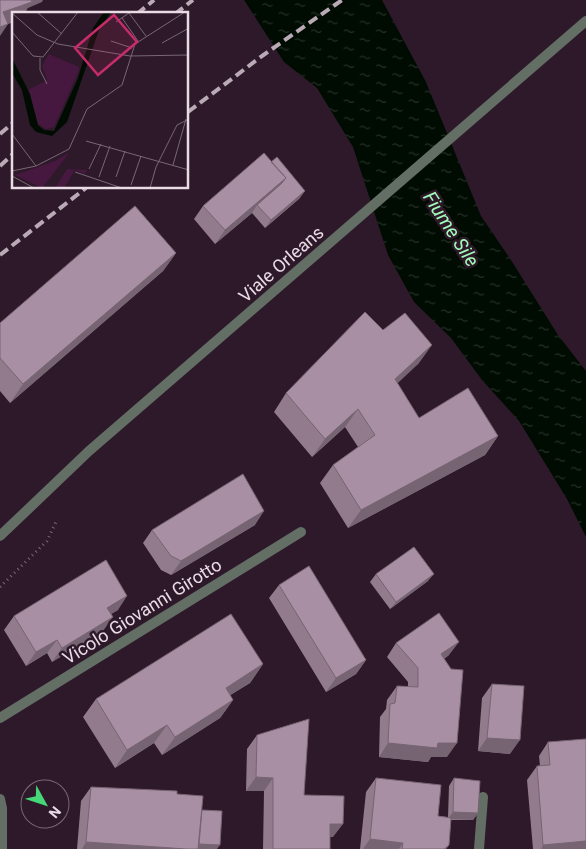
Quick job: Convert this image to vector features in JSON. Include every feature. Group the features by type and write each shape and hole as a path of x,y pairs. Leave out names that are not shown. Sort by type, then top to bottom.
{"street":[{"name":"Viale Orleans","path":"0,536 89,451 586,20"},
{"name":"Vicolo Giovanni Girotto","path":"0,718 301,532"},
{"path":"479,849 483,797"},
{"path":"0,799 2,808 2,849"}],"path":[{"path":"0,587 47,541"}],"water":[{"name":"Fiume Sile","path":"244,0 382,0 426,82 481,216 558,335 586,371 586,537 567,499 519,421 482,380 451,338 414,302 388,255 353,147 317,88 284,62"}],"building":[{"path":"0,0 31,0 32,2 3,12 8,24 0,27"},
{"path":"264,153 286,178 225,230 203,206"},
{"path":"277,157 305,191 271,220 257,205 286,178 271,162"},
{"path":"135,206 176,253 23,384 0,358 0,323"},
{"path":"365,312 383,330 405,313 432,345 395,379 419,418 468,388 498,436 361,510 333,465 375,435 358,409 325,439 286,393"},
{"path":"243,474 264,511 181,561 171,556 152,530"},
{"path":"414,547 434,574 396,602 376,574"},
{"path":"106,560 127,596 107,608 113,617 62,648 57,640 36,652 14,616"},
{"path":"309,566 366,660 336,678 279,585"},
{"path":"439,613 459,642 441,654 451,669 463,670 457,743 438,743 437,748 388,743 390,704 395,703 397,686 418,687 418,668 396,643"},
{"path":"231,614 263,664 226,688 233,700 175,737 167,725 127,750 96,699"},
{"path":"492,684 524,686 520,740 487,738"},
{"path":"309,719 304,795 344,796 343,824 330,824 330,849 273,849 273,778 256,777 257,735"},
{"path":"586,739 586,841 543,845 537,766 550,765 548,742"},
{"path":"376,778 441,785 438,816 451,818 449,845 444,849 402,849 403,843 370,839"},
{"path":"454,778 480,781 478,813 453,812"},
{"path":"91,787 177,791 177,794 203,796 198,849 86,842"},
{"path":"202,810 222,811 220,845 199,844"}],"railway":[{"path":"139,12 154,0"},
{"path":"178,12 193,0"},
{"path":"189,111 262,56 342,0"},
{"path":"0,134 12,124"},
{"path":"0,166 12,155"},
{"path":"0,255 85,189"}]}
